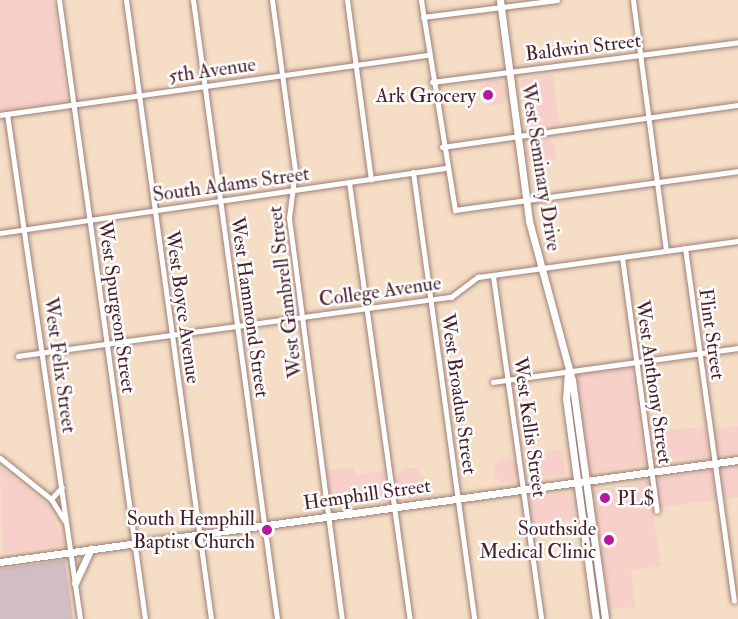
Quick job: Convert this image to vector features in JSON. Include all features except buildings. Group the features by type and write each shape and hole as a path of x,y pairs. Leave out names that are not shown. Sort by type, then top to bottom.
{"main road":[{"name":"West Seminary Drive","path":"500,4 526,202 568,371 605,619"},
{"name":"West Seminary Drive","path":"568,371 575,482 596,619"},
{"name":"Hemphill Street","path":"2,562 738,460"},
{"path":"75,583 91,548"},
{"path":"588,573 599,575"}],"street":[{"name":"West Spurgeon Street","path":"59,0 145,619"},
{"name":"West Boyce Avenue","path":"126,0 211,619"},
{"name":"West Hammond Street","path":"193,0 277,619"},
{"name":"West Gambrell Street","path":"272,0 295,171 287,204 342,619"},
{"path":"347,0 371,179"},
{"path":"421,0 444,168 453,208 459,210 526,202 738,171"},
{"path":"423,17 500,4 558,0"},
{"path":"633,0 666,251"},
{"name":"Baldwin Street","path":"432,82 738,42"},
{"name":"5th Avenue","path":"0,115 429,55"},
{"path":"442,147 738,105"},
{"name":"West Felix Street","path":"7,114 45,352 65,521 80,619"},
{"name":"South Adams Street","path":"0,232 444,168"},
{"name":"West Broadus Street","path":"413,172 474,619"},
{"path":"349,182 410,619"},
{"name":"College Avenue","path":"18,356 431,300 459,294 472,279 738,242"},
{"name":"Flint Street","path":"685,248 734,601"},
{"name":"West Anthony Street","path":"622,257 657,511"},
{"name":"West Kellis Street","path":"493,276 541,619"},
{"path":"493,382 738,348"},
{"path":"0,458 51,499 65,521"},
{"path":"51,499 62,487"}],"shaded area":[{"path":"0,0 53,0 67,100 0,110"},
{"path":"553,75 559,124 527,128 521,79"},
{"path":"494,80 503,84 507,93 503,102 494,106 485,102 481,93 485,84"},
{"path":"541,137 547,138 555,146 555,158 547,166 541,167 535,166 527,158 526,152 527,146 535,138"},
{"path":"631,367 645,464 590,472 577,375"},
{"path":"738,426 738,453 717,454 713,429"},
{"path":"706,427 708,457 652,461 650,431"},
{"path":"563,450 565,475 527,478 525,453"},
{"path":"506,459 515,462 518,471 515,480 506,483 497,480 494,471 497,462"},
{"path":"0,467 50,507 64,545 3,553"},
{"path":"354,467 355,475 384,471 389,500 332,507 327,470"},
{"path":"738,467 738,497 725,499 720,470"},
{"path":"410,468 421,472 425,483 421,494 410,498 399,494 395,483 399,472"},
{"path":"712,471 716,500 661,508 657,479"},
{"path":"648,481 661,566 631,570 635,607 610,609 593,491"},
{"path":"570,492 575,520 533,527 528,499"},
{"path":"65,560 73,619 0,619 0,569"}],"place":[{"name":"Ark Grocery","path":"488,95"},
{"name":"PL$","path":"605,498"},
{"name":"South Hemphill Baptist Church","path":"267,530"},
{"name":"Southside Medical Clinic","path":"609,540"}]}
